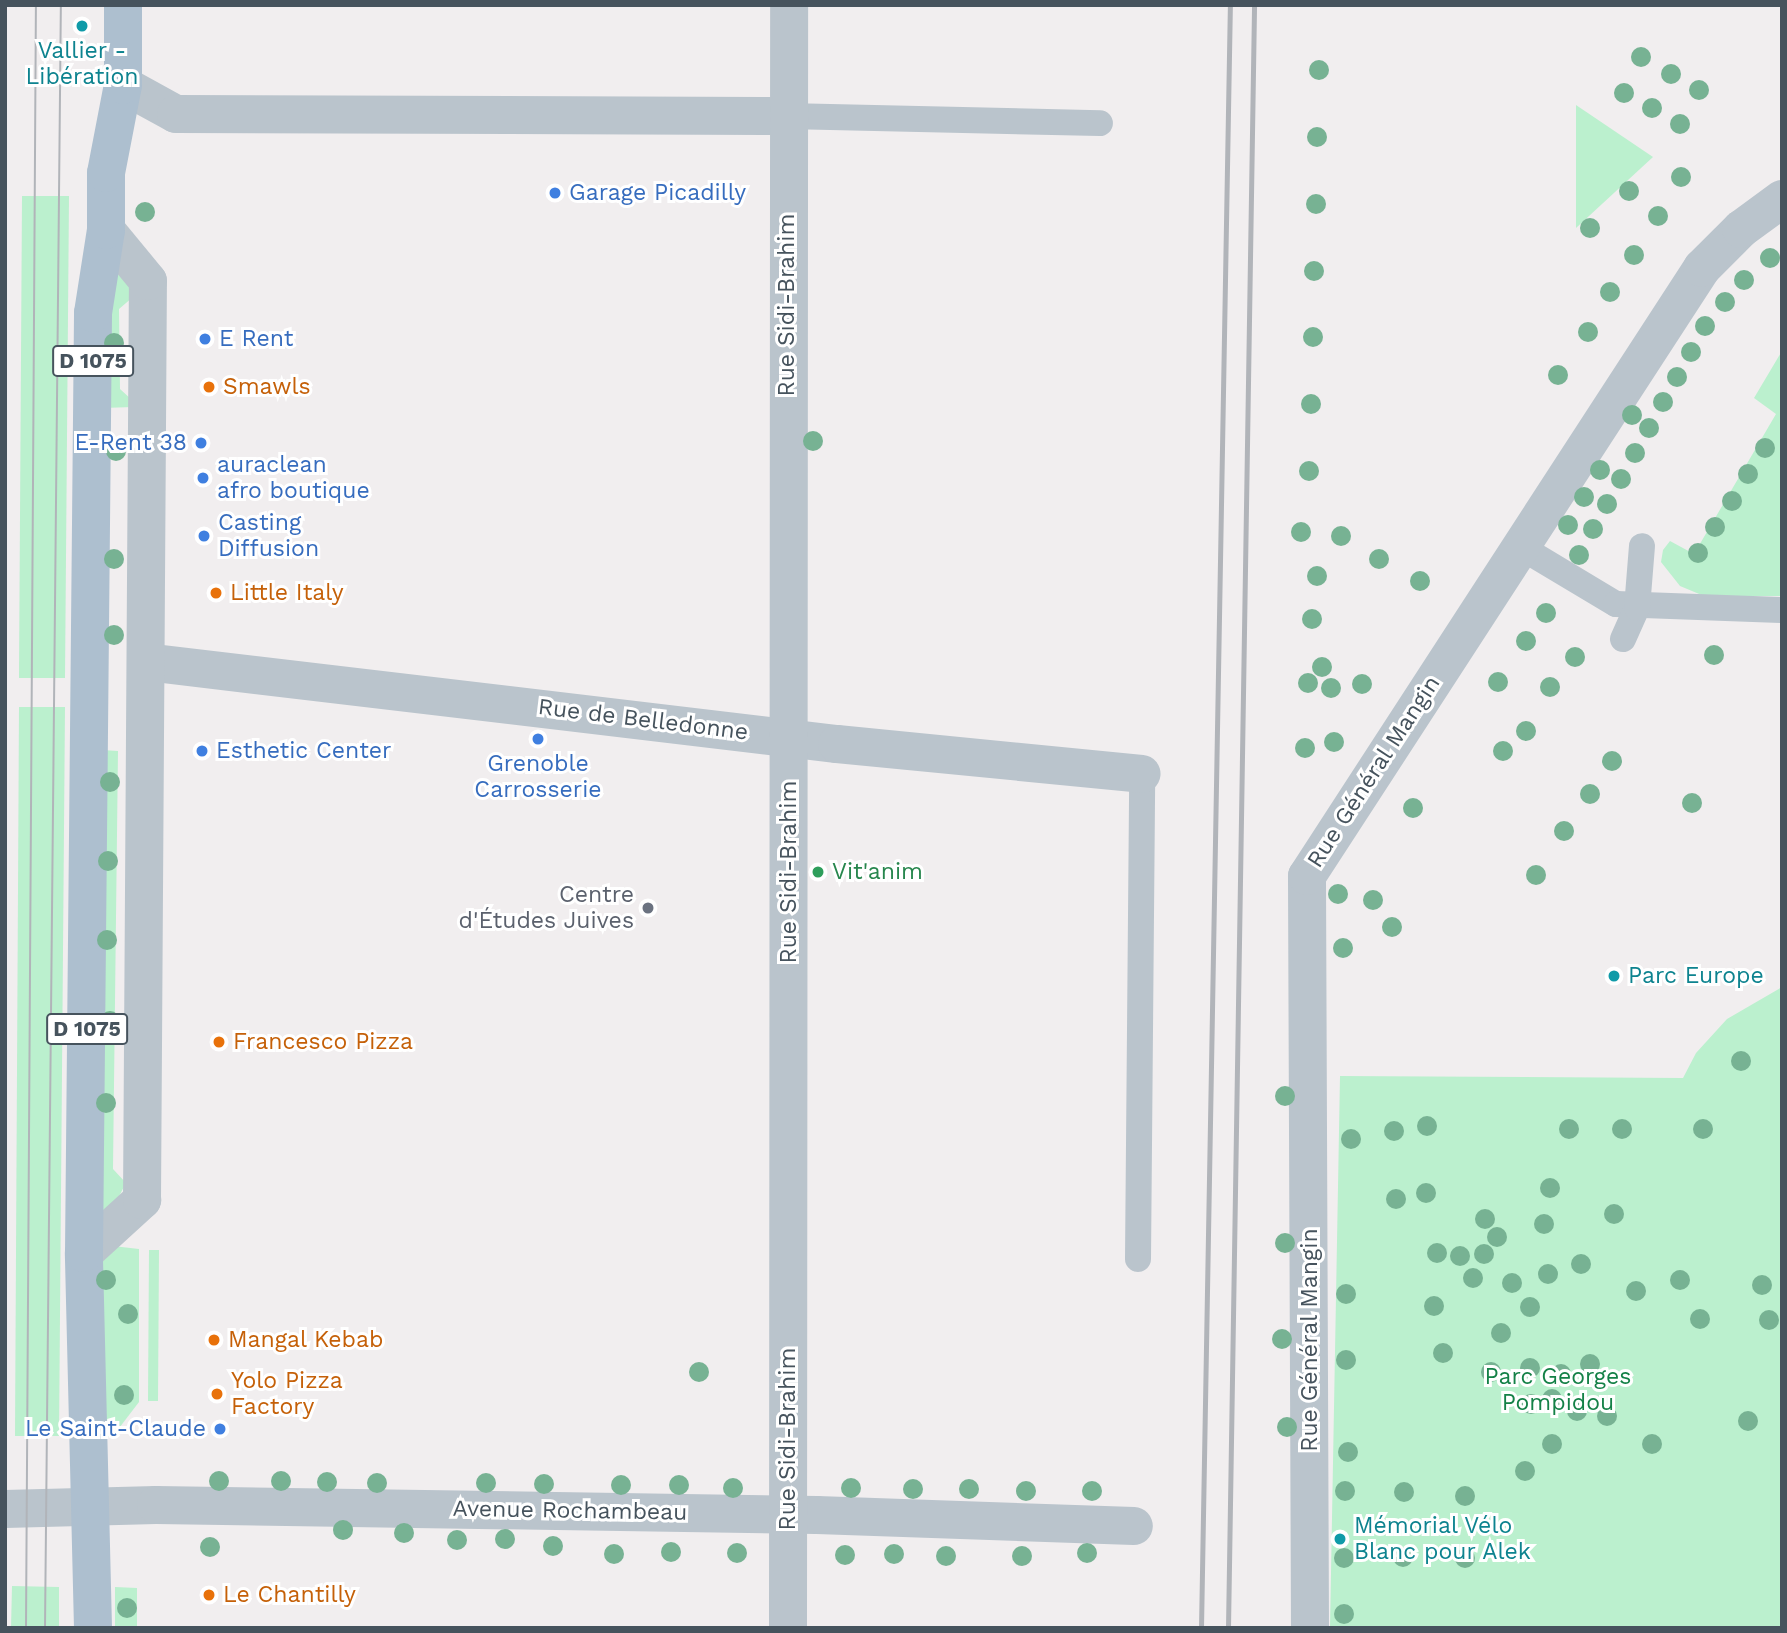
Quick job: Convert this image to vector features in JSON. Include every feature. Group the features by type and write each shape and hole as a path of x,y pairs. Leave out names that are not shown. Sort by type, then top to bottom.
{"main road":[{"name":"D 1075","path":"93,1628 87,1507 85,1253 93,313 106,230 106,173 122,85 123,5"}],"street":[{"name":"Rue Sidi-Brahim","path":"788,1628 789,738 786,117 789,5"},
{"path":"122,85 176,114 786,117"},
{"name":"Rue Général Mangin","path":"1310,1628 1307,876 1702,268 1741,229 1782,199"},
{"path":"85,1253 142,1200 148,282 106,230"},
{"name":"Rue de Belledonne","path":"146,662 789,738 1142,774"},
{"name":"Avenue Rochambeau","path":"5,1509 87,1507 788,1515 1134,1526"}],"lane":[{"path":"786,117 1100,123"},
{"path":"1519,546 1616,604 1637,608 1782,610"},
{"path":"1623,639 1637,608 1642,546"},
{"path":"1138,1259 1142,774"}],"green space":[{"path":"1576,105 1653,157 1576,228"},
{"path":"22,196 69,196 65,678 19,678"},
{"path":"119,264 133,297 119,309 120,389 132,400 133,407 103,408 103,331"},
{"path":"1782,351 1782,596 1704,596 1680,586 1661,562 1663,550 1670,541 1694,554 1776,414 1754,398"},
{"path":"19,707 65,707 59,1436 15,1436"},
{"path":"102,750 118,751 113,1169 126,1183 108,1217 98,1218"},
{"name":"Parc Georges Pompidou","path":"1782,987 1782,1628 1330,1628 1340,1076 1683,1078 1696,1053 1727,1019"},
{"path":"113,1246 139,1249 139,1402 113,1436 97,1439 97,1270"},
{"path":"149,1250 159,1250 158,1401 148,1401"},
{"path":"12,1586 59,1587 59,1628 11,1628"},
{"path":"115,1587 137,1588 137,1628 115,1628"}],"tram line":[{"path":"26,1628 36,5"},
{"path":"45,1628 61,5"}],"railway":[{"path":"1201,1628 1230,5"},
{"path":"1228,1628 1254,5"}],"place":[{"name":"Vallier - Libération","path":"82,26"},
{"name":"Garage Picadilly","path":"555,193"},
{"name":"E Rent","path":"205,339"},
{"name":"Smawls","path":"209,387"},
{"name":"E-Rent 38","path":"201,443"},
{"name":"auraclean afro boutique","path":"203,478"},
{"name":"Casting Diffusion","path":"204,536"},
{"name":"Little Italy","path":"216,593"},
{"name":"Grenoble Carrosserie","path":"538,739"},
{"name":"Esthetic Center","path":"202,751"},
{"name":"Vit'anim","path":"818,872"},
{"name":"Centre d'Études Juives","path":"648,908"},
{"name":"Parc Europe","path":"1614,976"},
{"name":"Francesco Pizza","path":"219,1042"},
{"name":"Mangal Kebab","path":"214,1340"},
{"name":"Yolo Pizza Factory","path":"217,1394"},
{"name":"Le Saint-Claude","path":"220,1429"},
{"name":"Mémorial Vélo Blanc pour Alek","path":"1340,1539"},
{"name":"Le Chantilly","path":"209,1595"}]}
